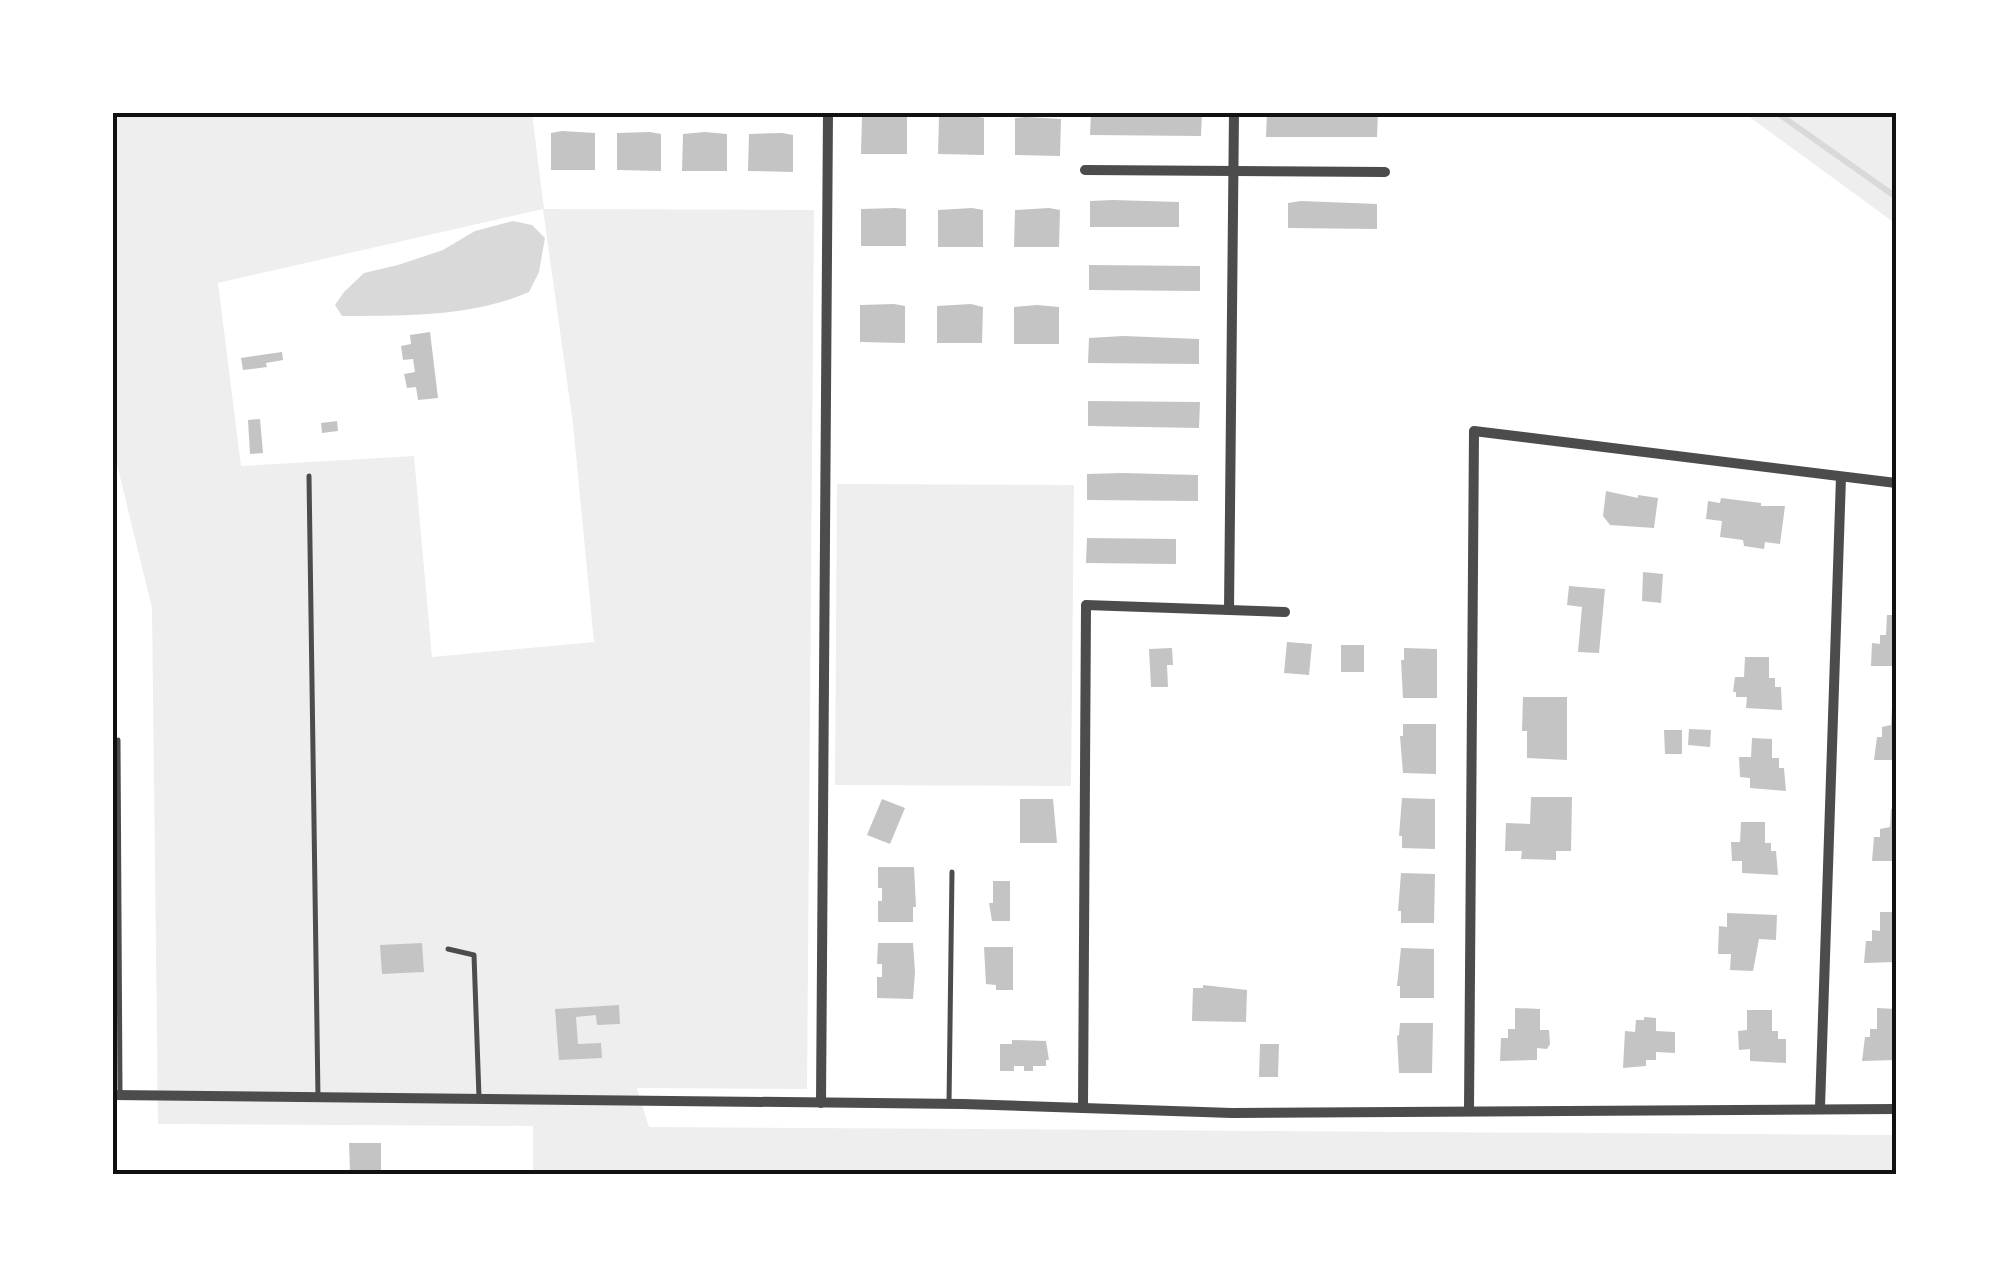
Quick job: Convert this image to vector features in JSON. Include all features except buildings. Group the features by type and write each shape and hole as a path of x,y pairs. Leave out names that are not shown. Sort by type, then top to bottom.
{"street":[{"path":"821,1103 828,112"},
{"path":"1230,610 1234,112"},
{"path":"1085,170 1385,172"},
{"path":"1468,1110 1474,431 1896,483"},
{"path":"1820,1107 1841,476"},
{"path":"1084,1108 1086,605 1285,612"},
{"path":"116,1095 950,1104 1232,1113 1896,1109"}],"lane":[{"path":"309,476 318,1098"},
{"path":"116,1095 118,740"},
{"path":"950,1104 952,872"},
{"path":"448,949 474,955 479,1100"}],"shaded area":[{"path":"112,113 532,113 544,209 814,210 807,1089 637,1088 649,1127 1896,1135 1896,1174 533,1174 533,1126 158,1124 152,608 113,448","holes":["543,209 573,424 594,642 432,657 414,456 241,466 218,283"]},
{"path":"1744,113 1896,113 1896,224"},
{"path":"513,221 532,225 545,238 539,272 529,292 461,311 413,315 342,316 335,305 364,273 443,250 475,231"},
{"path":"837,484 1074,485 1071,786 835,785"}],"waterway":[{"path":"1776,112 1896,197"}]}
